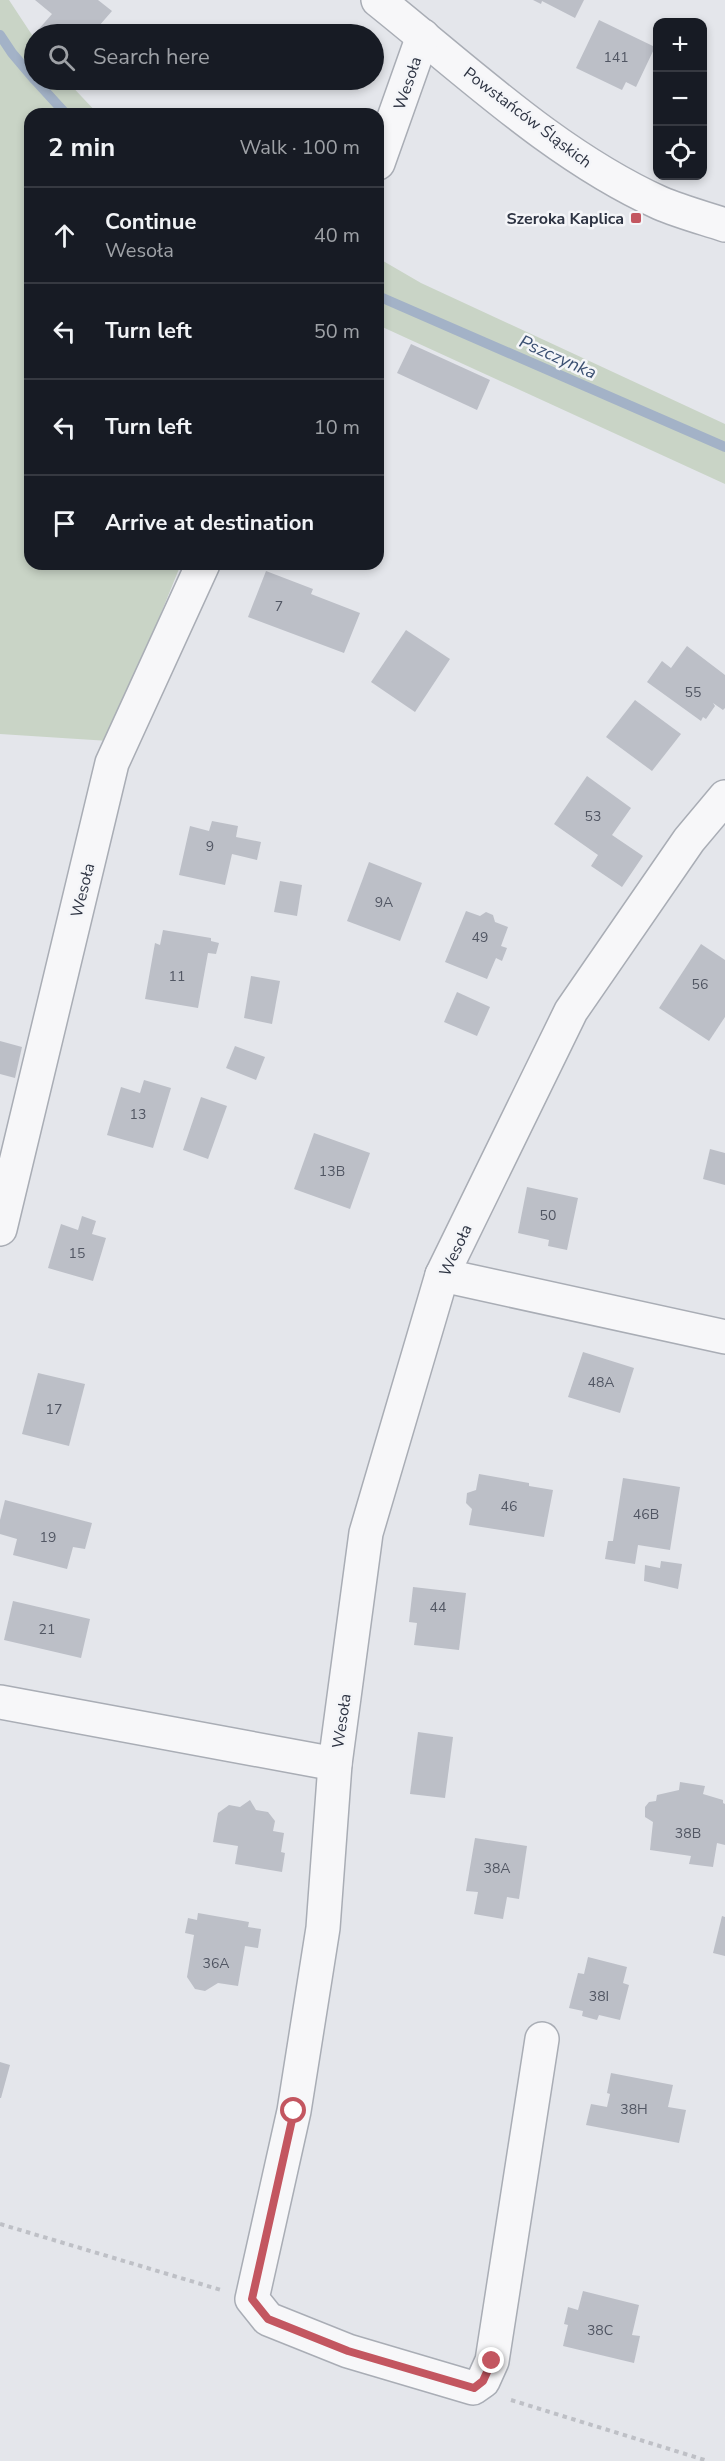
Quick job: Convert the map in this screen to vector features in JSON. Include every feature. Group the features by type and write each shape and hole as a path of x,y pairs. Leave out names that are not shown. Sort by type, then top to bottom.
{"street":[{"name":"Powstańców Śląskich","path":"378,0 483,86 582,160 660,203 725,225"},
{"name":"Wesoła","path":"384,147 423,36"},
{"name":"Wesoła","path":"0,1229 112,763 200,570"},
{"name":"Wesoła","path":"252,2299 294,2111 323,1928 335,1764 366,1533 442,1275 571,1011 689,840 725,797"},
{"path":"442,1275 725,1337"},
{"name":"Wesoła","path":"0,1702 335,1764"},
{"path":"252,2299 268,2319 348,2351 474,2388 483,2381 492,2361 542,2039"}],"path":[{"path":"0,2224 252,2299"},
{"path":"474,2388 708,2461"}],"green space":[{"path":"0,0 9,0 25,24 24,90 75,90 92,108 24,108 24,570 179,570 109,741 0,734"},
{"path":"384,261 421,283 725,424 725,484 384,328"}],"building":[{"path":"35,0 98,0 112,11 101,24 43,24 52,14"},
{"path":"533,0 584,0 575,18 542,1 541,4"},
{"path":"599,20 653,46 653,51 636,87 626,82 622,90 576,68"},
{"path":"411,344 490,380 477,410 397,373"},
{"path":"266,571 313,589 311,594 360,613 344,653 248,617"},
{"path":"406,630 450,659 415,712 371,682"},
{"path":"687,646 725,675 725,708 723,710 713,703 715,706 706,719 703,717 701,721 647,682 662,661 671,668"},
{"path":"635,700 681,734 652,771 606,737"},
{"path":"587,776 631,808 612,835 643,856 622,887 591,866 598,855 554,824"},
{"path":"212,821 238,826 236,837 261,842 257,860 232,854 225,885 179,875 190,826 209,831"},
{"path":"369,862 422,883 400,941 347,921"},
{"path":"280,881 302,885 297,916 274,912"},
{"path":"466,911 480,916 486,912 493,915 495,922 508,927 501,946 507,948 502,961 496,958 487,979 445,962"},
{"path":"163,930 211,938 211,941 219,943 216,954 208,953 198,1008 145,999 155,943 160,945"},
{"path":"701,944 725,960 725,1017 709,1041 659,1008"},
{"path":"251,976 280,981 272,1024 244,1018"},
{"path":"457,992 490,1007 477,1036 444,1022"},
{"path":"0,1041 22,1047 15,1078 0,1074"},
{"path":"235,1046 265,1057 256,1080 226,1068"},
{"path":"144,1080 171,1088 153,1148 107,1135 121,1087 140,1093"},
{"path":"201,1097 227,1106 208,1159 183,1150"},
{"path":"314,1133 370,1153 350,1209 294,1189"},
{"path":"710,1149 725,1153 725,1185 703,1179"},
{"path":"527,1187 578,1198 567,1250 548,1246 549,1240 518,1233"},
{"path":"82,1216 96,1221 92,1234 106,1238 93,1281 48,1268 61,1224 78,1230"},
{"path":"583,1352 634,1368 620,1413 568,1397"},
{"path":"38,1373 85,1384 69,1446 22,1434"},
{"path":"479,1474 553,1490 544,1537 469,1525 472,1509 466,1503 467,1493 476,1490"},
{"path":"623,1478 680,1487 670,1550 638,1545 635,1564 605,1559 608,1541 613,1541"},
{"path":"5,1500 92,1523 85,1549 73,1547 67,1569 13,1555 17,1539 0,1534 0,1520"},
{"path":"661,1561 682,1564 678,1589 644,1581 645,1565 660,1568"},
{"path":"413,1587 466,1593 459,1650 414,1645 417,1623 409,1622"},
{"path":"13,1601 90,1619 81,1658 4,1640"},
{"path":"418,1732 453,1737 445,1798 410,1794"},
{"path":"680,1782 705,1786 703,1794 723,1800 725,1804 725,1845 717,1843 713,1867 689,1864 691,1856 650,1850 653,1822 645,1817 645,1807 649,1802 656,1801 657,1795 679,1790"},
{"path":"250,1800 256,1810 268,1812 275,1821 273,1831 284,1833 281,1852 285,1853 282,1872 235,1864 238,1846 213,1842 218,1813 229,1805 240,1807"},
{"path":"475,1838 527,1846 519,1899 507,1897 503,1919 474,1914 478,1892 466,1891"},
{"path":"198,1913 249,1922 248,1927 261,1929 258,1948 245,1946 238,1986 218,1983 205,1991 195,1989 187,1977 194,1935 185,1933 188,1918 197,1920"},
{"path":"722,1916 725,1917 725,1956 713,1953"},
{"path":"588,1957 627,1967 623,1983 629,1985 620,2020 599,2015 597,2020 582,2016 583,2011 569,2008 578,1973 584,1974"},
{"path":"0,2062 10,2065 1,2098 0,2098"},
{"path":"611,2073 673,2085 668,2107 686,2110 679,2143 586,2125 591,2104 607,2107"},
{"path":"583,2291 639,2305 632,2335 640,2336 634,2363 563,2346 568,2325 564,2324 568,2307 578,2310"}],"waterway":[{"name":"Pszczynka","path":"0,35 24,67"},
{"name":"Pszczynka","path":"44,90 61,108"},
{"name":"Pszczynka","path":"384,299 725,447"}],"place":[{"name":"Szeroka Kaplica","path":"636,218"}],"route":[{"path":"294,2111 252,2299 268,2319 348,2351 474,2388 483,2381 492,2361"}]}
